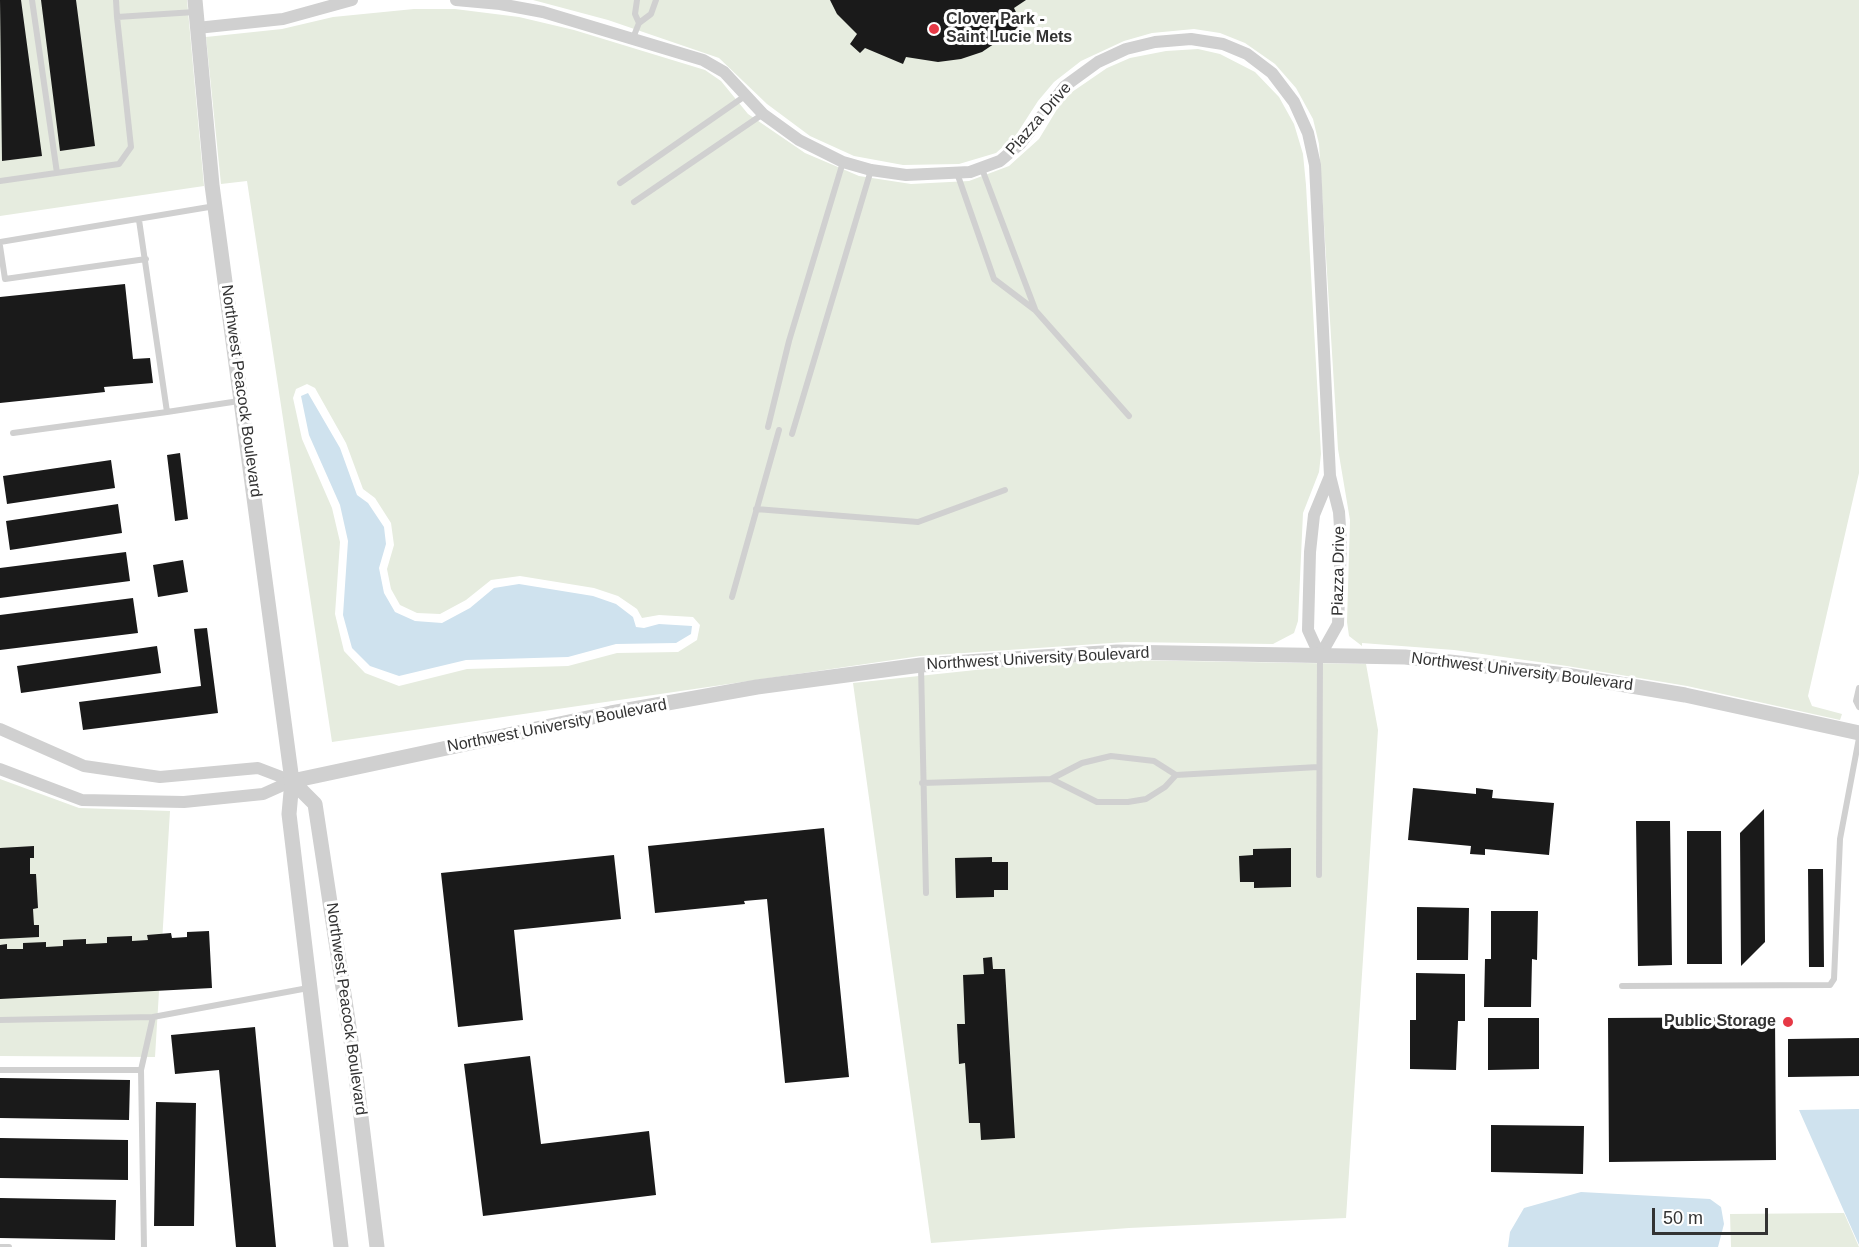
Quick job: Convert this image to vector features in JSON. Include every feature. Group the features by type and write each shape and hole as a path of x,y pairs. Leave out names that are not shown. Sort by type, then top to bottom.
{"street":[{"path":"196,13 283,19 352,0"},
{"name":"Piazza Drive","path":"456,0 523,7 711,63 724,72 763,114 799,140 843,162 871,170 906,175 957,173 982,169 1000,161 1013,151 1053,98 1072,79 1098,62 1126,49 1164,41 1201,39 1234,48 1262,64 1294,102 1304,121 1313,154 1326,359 1330,476 1340,527 1338,624 1336,632 1320,656"},
{"name":"Northwest Peacock Boulevard","path":"196,13 215,206 243,401 292,781 288,810 341,1247"},
{"name":"Piazza Drive","path":"1320,656 1308,630 1310,552 1314,515 1330,476"},
{"name":"Northwest University Boulevard","path":"292,781 611,713 757,687 921,665 1117,652 1406,657 1566,675 1685,695 1859,736"},
{"path":"0,729 84,766 160,777 258,768 292,781"},
{"path":"0,769 82,800 184,802 263,794 292,781"},
{"name":"Northwest Peacock Boulevard","path":"292,781 316,808 354,1060 377,1247"}],"lane":[{"path":"33,0 57,173"},
{"path":"0,181 119,164 131,147 116,0"},
{"path":"637,0 635,14 639,23"},
{"path":"633,38 639,23 648,18 656,0"},
{"path":"117,17 196,13"},
{"path":"620,183 745,96"},
{"path":"634,202 763,114"},
{"path":"768,426 789,341 843,162"},
{"path":"982,169 1035,310"},
{"path":"792,434 871,170"},
{"path":"957,173 994,279 1035,310 1129,416"},
{"path":"146,259 5,279 0,244 215,206"},
{"path":"139,220 167,412"},
{"path":"13,434 243,401"},
{"path":"732,597 778,430"},
{"path":"756,509 918,522 1005,490"},
{"path":"1319,875 1320,656"},
{"path":"921,665 926,893"},
{"path":"1859,688 1856,701 1859,707"},
{"path":"1622,986 1830,985 1834,979 1838,856 1859,736"},
{"path":"922,783 1051,779 1082,763 1111,756 1154,761 1176,775 1318,767"},
{"path":"1051,779 1097,802 1128,802 1146,799 1165,787 1176,775"},
{"path":"0,1020 153,1017 309,988"},
{"path":"144,1247 141,1070 153,1017"},
{"path":"0,1070 141,1070"},
{"path":"0,1247 9,1247"}],"shaded area":[{"path":"0,0 187,0 204,186 0,216"},
{"path":"533,0 1859,0 1859,473 1808,696 1812,706 1842,714 1840,720 1687,686 1454,650 1362,643 1362,646 1349,636 1347,622 1350,520 1338,449 1319,144 1313,119 1296,88 1275,64 1245,43 1220,33 1194,29 1152,33 1124,41 1081,61 1054,82 1038,101 1016,135 996,153 959,164 903,165 854,156 810,136 767,104 719,58 608,20"},
{"path":"414,9 455,9 519,17 574,30 705,70 721,81 748,114 805,153 859,176 911,184 969,181 1009,166 1039,139 1059,106 1072,92 1107,68 1130,58 1166,51 1198,49 1220,54 1255,72 1279,97 1294,124 1303,154 1306,185 1321,454 1319,472 1303,513 1298,621 1294,633 1273,644 1126,642 920,656 332,742 247,181 221,184 206,37 282,29 333,17","holes":["307,384 315,388 346,443 363,489 375,498 391,523 394,545 387,569 391,589 400,605 417,613 440,614 466,600 491,580 520,576 594,588 618,596 637,609 642,618 659,615 693,617 700,625 697,640 678,652 617,653 568,666 467,669 399,686 365,673 344,651 335,614 340,542 332,508 302,439 293,398 296,389"]},
{"path":"1118,660 1366,664 1378,730 1346,1218 1129,1228 931,1243 853,683 1013,666"},
{"path":"0,779 79,808 170,811 155,1057 0,1056"},
{"path":"1844,1213 1859,1247 1731,1247 1730,1214"}],"water":[{"path":"308,393 340,448 357,495 368,503 384,527 386,544 379,568 384,593 395,612 415,621 442,623 470,608 494,588 519,584 593,596 616,604 633,617 636,627 644,628 659,624 692,626 691,634 676,643 616,644 568,657 466,660 399,676 370,666 352,648 343,615 348,541 340,505 309,435 301,396"},
{"path":"1859,1109 1859,1245 1799,1110"},
{"path":"1581,1192 1710,1199 1721,1207 1724,1224 1718,1247 1508,1247 1510,1232 1524,1208"}],"building":[{"path":"0,0 21,0 42,156 2,161"},
{"path":"41,0 76,0 95,146 60,151"},
{"name":"Clover Park - Saint Lucie Mets","path":"830,0 1026,0 1014,8 1022,25 982,52 961,59 938,62 906,57 903,64 865,48 860,53 850,44 857,34 837,14"},
{"path":"125,284 133,359 150,358 153,383 104,387 105,392 0,403 0,297"},
{"path":"180,453 188,519 175,521 167,455"},
{"path":"111,460 115,488 7,504 3,476"},
{"path":"118,504 122,533 10,550 6,521"},
{"path":"126,552 130,581 0,598 0,568"},
{"path":"183,560 188,592 158,597 153,565"},
{"path":"133,598 138,633 0,650 0,615"},
{"path":"207,628 218,713 83,730 79,702 201,686 194,629"},
{"path":"157,646 161,673 21,693 17,666"},
{"path":"1413,788 1476,794 1476,788 1493,790 1492,798 1554,803 1549,855 1485,849 1485,855 1470,854 1471,846 1408,840"},
{"path":"1764,809 1765,942 1741,966 1740,833"},
{"path":"1636,821 1670,821 1672,965 1638,966"},
{"path":"824,828 849,1077 785,1083 767,899 744,901 745,904 655,913 648,846"},
{"path":"1687,831 1721,831 1722,964 1687,964"},
{"path":"34,846 34,858 30,858 30,874 36,874 38,908 33,909 34,925 39,925 39,937 0,939 0,848"},
{"path":"1291,848 1291,887 1254,888 1254,882 1240,882 1239,856 1253,855 1253,849"},
{"path":"614,855 621,919 514,930 523,1020 458,1027 441,873"},
{"path":"992,857 992,862 1008,862 1008,890 994,890 994,897 956,898 955,858"},
{"path":"1808,869 1823,869 1824,967 1809,967"},
{"path":"1417,907 1469,908 1468,960 1417,960"},
{"path":"1491,911 1538,911 1537,960 1532,959 1531,1007 1484,1007 1485,959 1491,959"},
{"path":"209,931 212,988 0,999 0,945 7,944 7,949 23,949 23,943 46,942 46,947 63,946 63,940 86,939 86,944 107,943 107,937 132,936 132,941 148,940 147,935 171,933 172,938 187,937 187,932"},
{"path":"992,957 993,969 1005,969 1015,1138 981,1140 980,1123 969,1123 965,1063 959,1064 957,1024 965,1024 963,975 984,974 983,958"},
{"path":"1416,973 1465,974 1465,1021 1458,1021 1456,1070 1410,1069 1410,1020 1416,1020"},
{"path":"1775,1017 1776,1160 1609,1162 1608,1018"},
{"path":"1488,1018 1539,1018 1539,1069 1488,1070"},
{"path":"255,1027 276,1247 236,1247 219,1070 175,1074 171,1035"},
{"path":"1859,1038 1859,1076 1788,1077 1788,1039"},
{"path":"530,1056 541,1144 649,1131 656,1195 483,1216 464,1064"},
{"path":"0,1078 130,1080 129,1120 0,1118"},
{"path":"156,1102 196,1103 194,1226 154,1226"},
{"path":"1491,1125 1584,1126 1583,1174 1491,1172"},
{"path":"0,1138 128,1140 128,1180 0,1178"},
{"path":"0,1198 116,1200 115,1240 0,1238"}],"place":[{"name":"Clover Park - Saint Lucie Mets","path":"934,29"},
{"name":"Public Storage","path":"1788,1022"}]}
